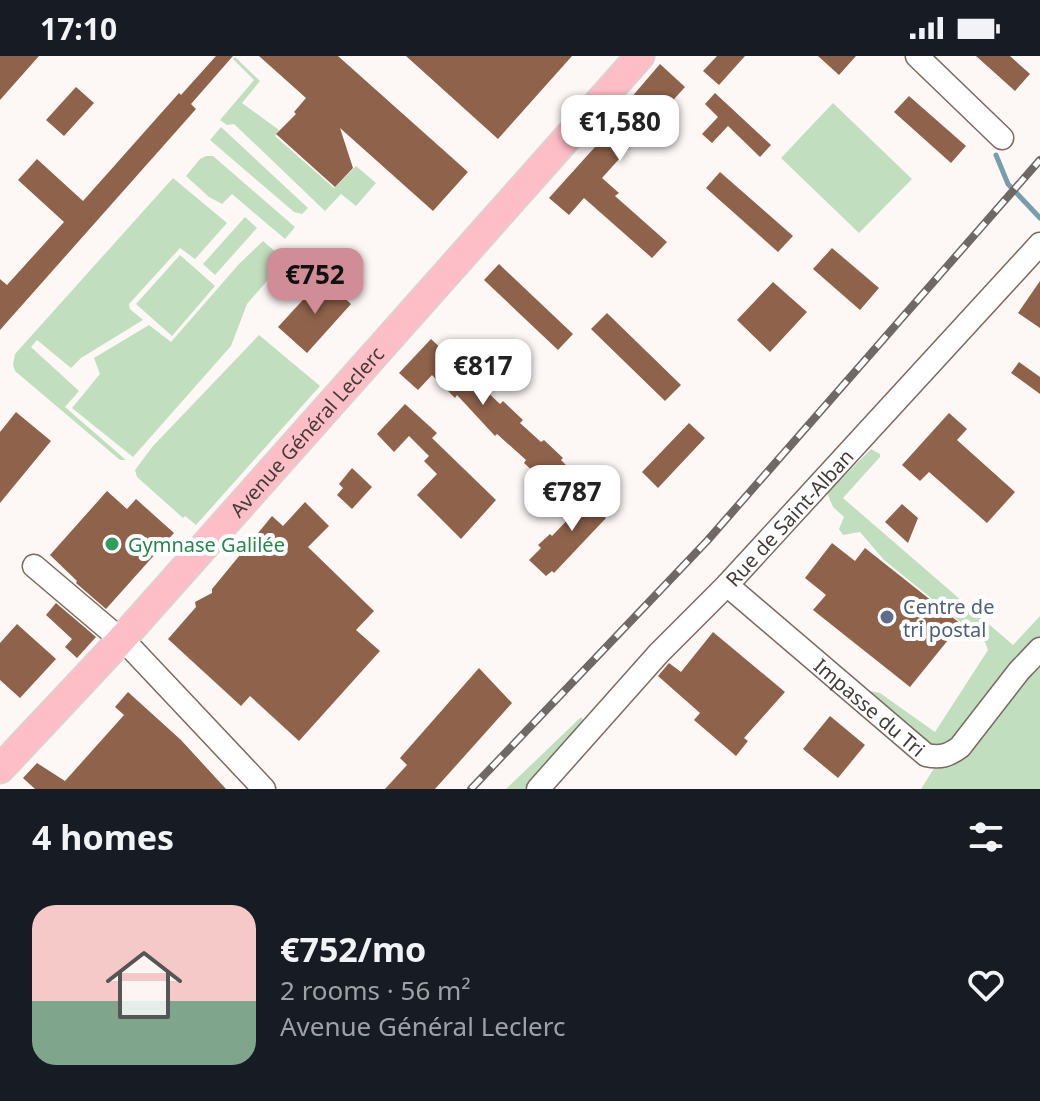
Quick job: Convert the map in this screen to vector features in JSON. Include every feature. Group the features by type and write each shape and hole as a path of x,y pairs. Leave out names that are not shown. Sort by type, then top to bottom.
{"main road":[{"name":"Avenue Général Leclerc","path":"0,769 121,640 640,56"}],"street":[{"path":"917,56 1002,138"},
{"name":"Rue de Saint-Alban","path":"538,789 648,665 727,585 1040,244"},
{"path":"34,566 121,640 264,789"},
{"name":"Impasse du Tri","path":"727,585 926,755 937,758 949,755 960,747 1040,649"}],"green space":[{"path":"235,57 260,81 242,103 279,130 275,136 334,188 356,166 376,183 356,206 341,194 325,211 234,124 227,125 220,120 254,80 233,59"},
{"path":"833,103 912,179 859,233 781,158"},
{"path":"221,127 308,208 302,214 294,212 210,140"},
{"path":"206,156 213,156 295,227 285,239 232,194 222,204 209,197 186,176"},
{"path":"173,178 227,223 195,259 180,248 129,304 130,309 143,320 81,358 71,368 37,340 31,347 79,391 65,407 126,460 120,460 15,371 15,354"},
{"path":"245,217 257,228 215,275 203,264"},
{"path":"263,241 285,260 247,304 231,346 133,457 72,408 100,374 94,358 149,325 171,342"},
{"path":"180,255 215,286 172,336 136,304"},
{"path":"259,335 320,386 196,525 185,516 183,518 137,477 135,470 153,446"},
{"path":"871,449 880,457 843,498 1013,645 1040,616 1040,642 959,744 934,751 869,696 870,691 880,693 935,732 988,650 985,642 884,560 860,532 843,535 839,529 844,517 833,507 827,493"},
{"path":"1040,655 1040,789 921,789 938,762"},
{"path":"581,717 583,720 531,789 506,789"}],"building":[{"path":"0,56 39,56 0,100"},
{"path":"216,56 233,56 191,104 196,109 0,330 0,279 7,285 64,222 18,180 37,159 83,201"},
{"path":"259,56 338,56 468,172 433,211 340,128 353,168 335,187 276,134 296,114 294,112 306,98"},
{"path":"406,56 572,56 498,139"},
{"path":"717,56 745,56 719,85 703,71"},
{"path":"818,56 856,56 839,75"},
{"path":"976,56 1010,56 1030,74 1015,91"},
{"path":"660,64 685,87 666,108 660,103 626,144 630,147 602,178 619,193 615,196 667,242 652,258 584,198 569,215 549,198 622,117 618,113"},
{"path":"76,87 94,103 64,136 46,120"},
{"path":"715,93 771,145 760,157 728,126 712,143 702,134 718,117 705,104"},
{"path":"909,96 966,146 951,163 894,112"},
{"path":"720,172 793,236 778,252 706,188"},
{"path":"832,248 879,288 860,310 813,269"},
{"path":"499,264 573,334 558,350 484,280"},
{"path":"323,278 351,304 307,353 278,327"},
{"path":"1040,281 1040,328 1018,313"},
{"path":"773,282 807,312 770,352 737,320"},
{"path":"607,313 681,385 665,401 591,329"},
{"path":"431,339 460,366 463,363 500,404 503,401 523,420 520,423 563,458 561,460 566,465 550,483 538,472 536,474 524,463 526,460 497,434 495,436 457,395 455,398 432,375 418,390 399,373"},
{"path":"1019,362 1040,377 1040,394 1011,373"},
{"path":"405,404 437,433 432,438 496,500 461,539 417,495 437,474 424,461 429,456 409,436 394,452 377,434"},
{"path":"16,412 51,441 0,503 0,432"},
{"path":"949,413 967,429 957,440 1015,492 987,523 929,472 920,481 902,465"},
{"path":"689,423 705,438 658,488 642,472"},
{"path":"352,468 372,487 352,509 337,495 343,488 339,484"},
{"path":"595,489 613,506 604,516 606,518 554,573 552,571 546,576 529,560 541,548 538,545 550,534 552,536 574,513 571,510"},
{"name":"Gymnase Galilée","path":"107,491 127,509 136,499 174,533 106,609 50,555"},
{"path":"305,502 329,526 308,547 374,611 356,630 380,651 299,741 250,696 241,706 168,639 196,607 195,602 212,593 212,589 272,516 283,526"},
{"path":"902,504 918,518 908,543 885,522"},
{"name":"Centre de tri postal","path":"832,543 855,561 865,548 961,624 910,687 813,610 826,595 805,578"},
{"path":"56,603 96,637 77,658 65,647 72,639 46,615"},
{"path":"17,624 56,659 20,698 0,680 0,643"},
{"path":"713,632 785,692 744,738 748,741 736,756 694,720 700,713 658,676 669,663 681,672"},
{"path":"479,668 512,703 435,789 385,789 407,765 400,758"},
{"path":"128,692 181,740 226,789 35,789 23,778 37,763 65,781 124,715 115,707"},
{"path":"830,716 865,745 838,778 803,749"}],"waterway":[{"path":"996,155 1008,184 1040,218"}],"railway":[{"path":"471,789 707,541 1040,160"}],"place":[{"name":"Gymnase Galilée","path":"112,544"},
{"name":"Centre de tri postal","path":"887,617"}]}
